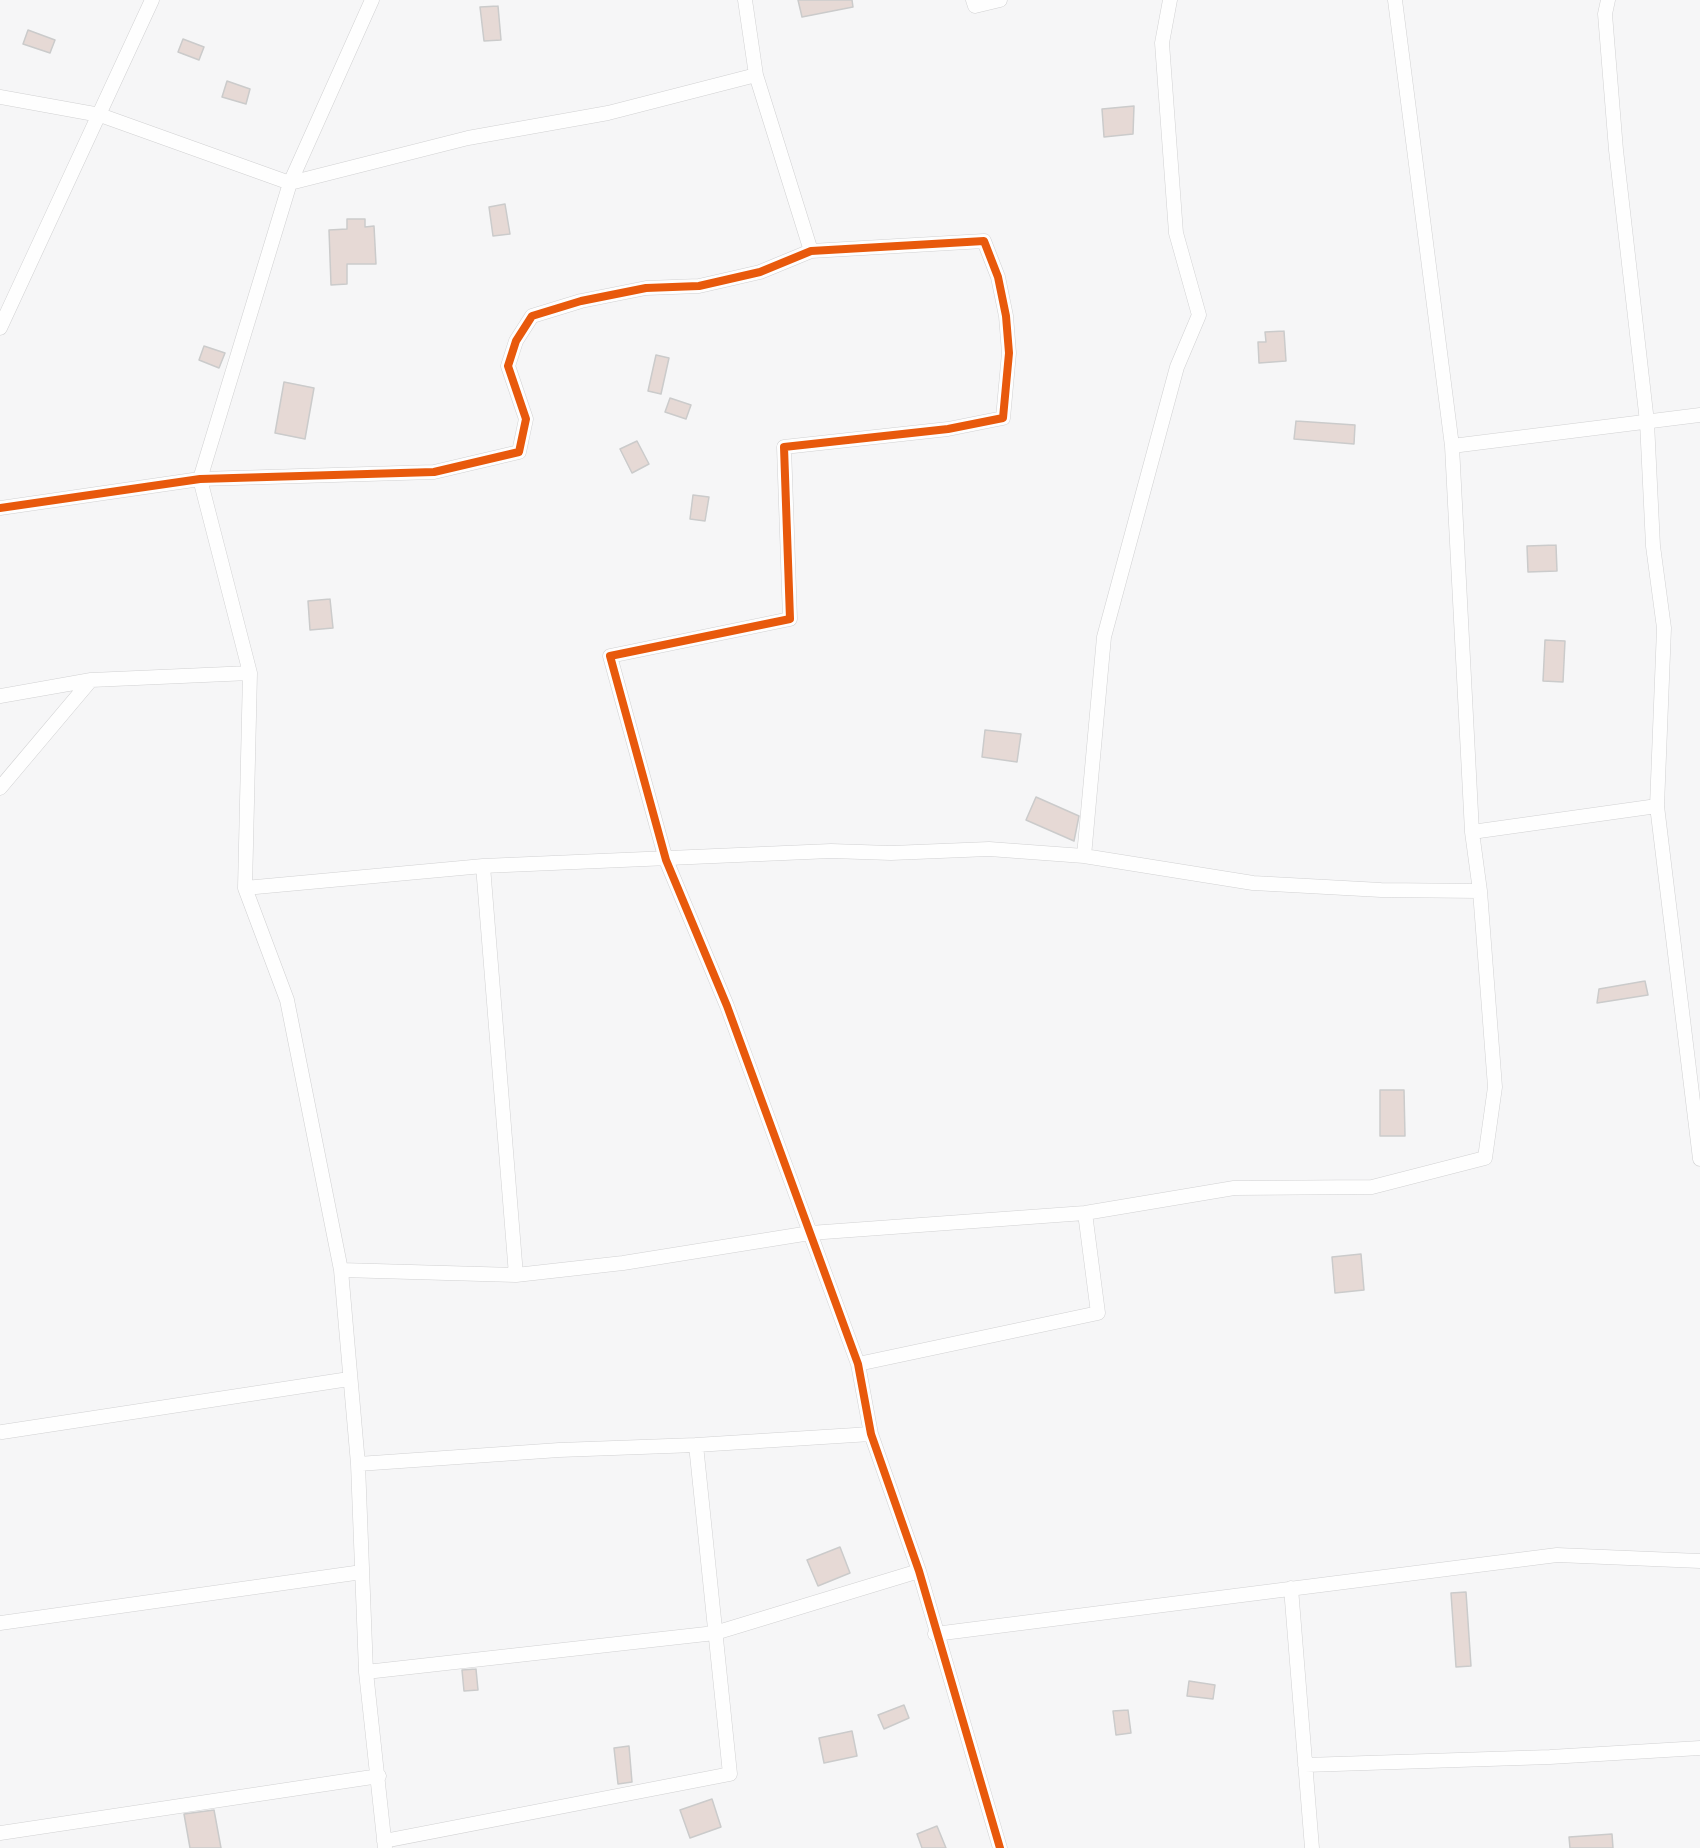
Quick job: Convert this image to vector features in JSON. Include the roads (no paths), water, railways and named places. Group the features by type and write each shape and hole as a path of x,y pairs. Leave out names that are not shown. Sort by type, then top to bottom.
{"street":[{"path":"0,328 152,0"},
{"path":"372,0 290,183 200,479 250,673 245,888 287,1000 341,1270 358,1464 366,1672 385,1844 730,1774 696,1445"},
{"path":"745,0 756,75 811,251"},
{"path":"974,0 975,6 1000,0"},
{"path":"1084,856 1104,637 1178,367 1199,315 1176,233 1162,43 1170,0"},
{"path":"341,1270 516,1275 623,1263 810,1233 1085,1213 1233,1188 1372,1187 1485,1158 1495,1087 1480,891 1472,832 1452,446 1395,0"},
{"path":"1608,0 1605,14 1616,150 1647,422 1653,546 1664,628 1657,806 1700,1159"},
{"path":"0,98 100,115 290,183 468,138 608,113 756,75"},
{"path":"0,508 200,479 434,472 519,452 526,419 508,366 516,341 532,316 581,301 646,288 699,286 760,272 811,251 984,241 998,277 1006,316 1009,354 1004,418 948,429 783,447 790,619 610,656 666,860 727,1006 858,1364 871,1434 919,1571 935,1634 1000,1848"},
{"path":"1452,446 1700,415"},
{"path":"0,696 91,680 250,673"},
{"path":"0,788 91,680"},
{"path":"1472,832 1657,806"},
{"path":"245,888 483,866 666,860 831,851 891,853 990,849 1084,856 1253,883 1381,890 1480,891"},
{"path":"483,866 516,1275"},
{"path":"858,1364 1098,1314 1085,1213"},
{"path":"2,1432 349,1379"},
{"path":"358,1464 559,1450 696,1445 871,1434"},
{"path":"935,1634 1557,1556 1700,1561"},
{"path":"366,1672 715,1633 919,1571"},
{"path":"0,1623 362,1572"},
{"path":"1291,1588 1312,1848"},
{"path":"1305,1765 1550,1757 1700,1748"},
{"path":"0,1833 379,1776"}]}
